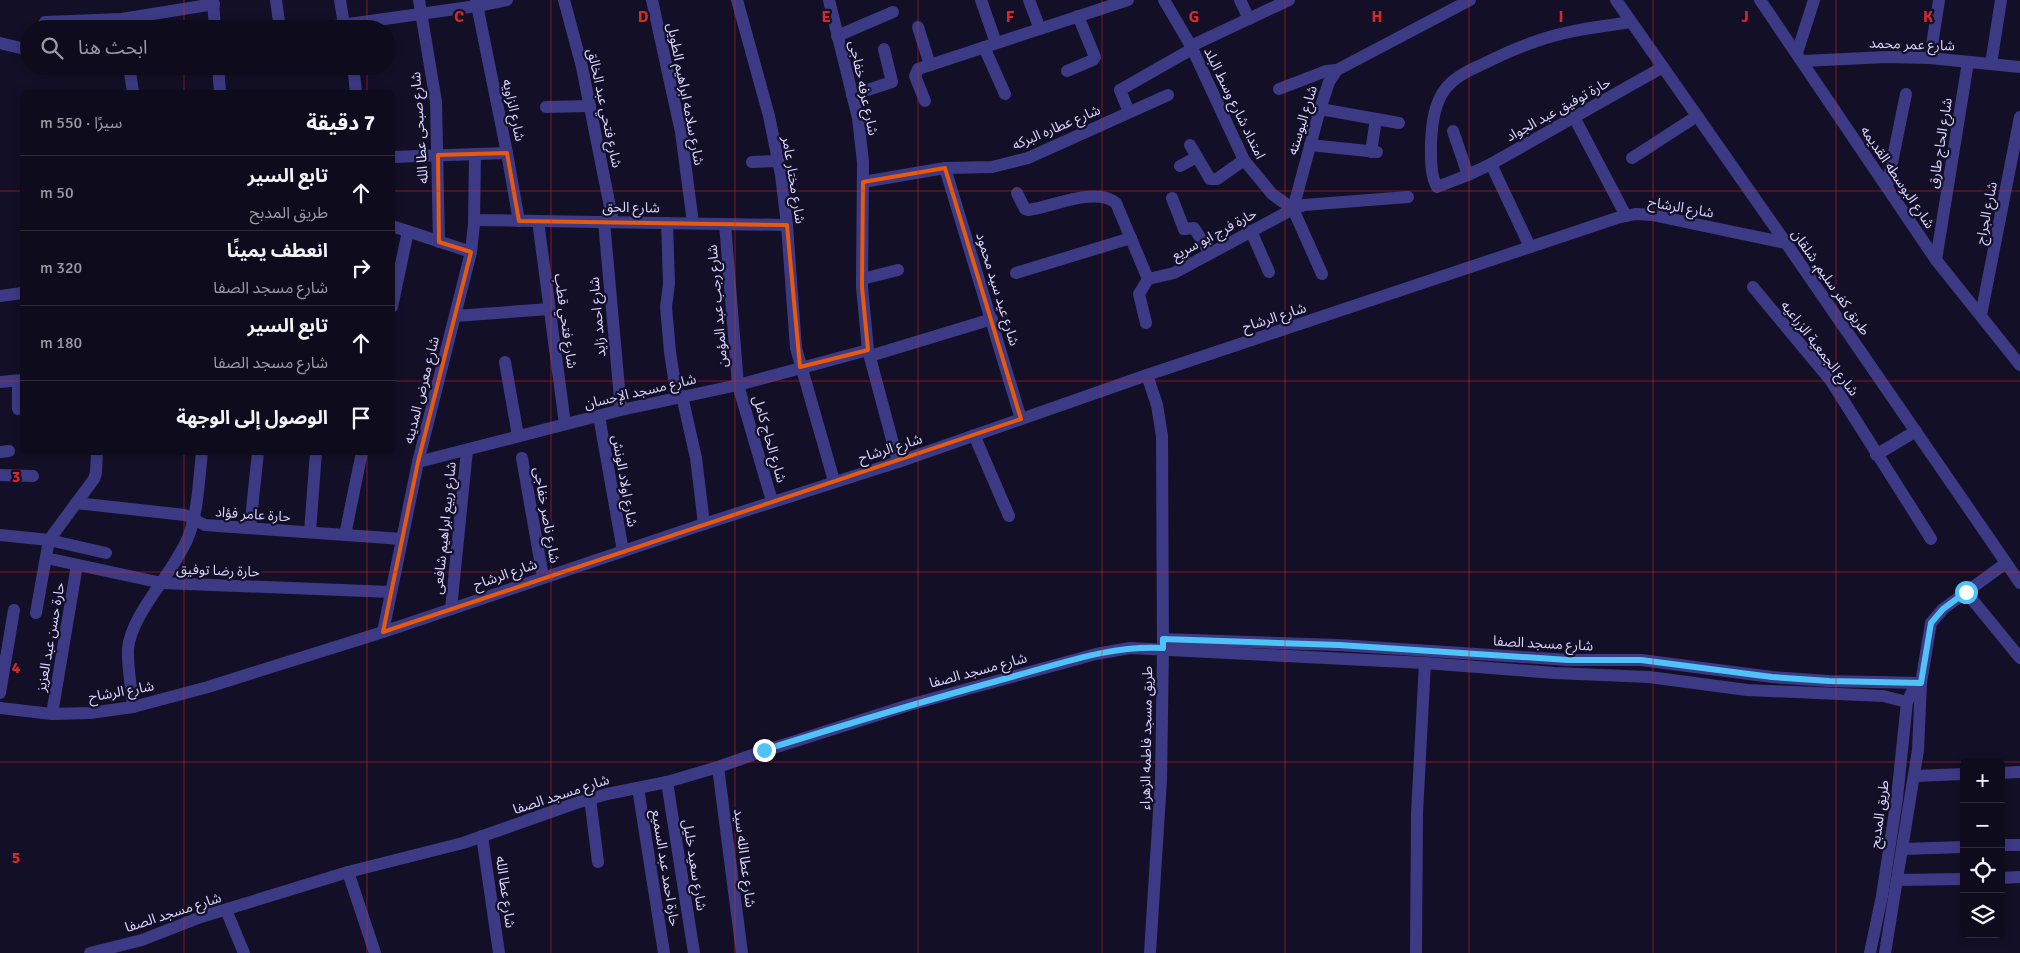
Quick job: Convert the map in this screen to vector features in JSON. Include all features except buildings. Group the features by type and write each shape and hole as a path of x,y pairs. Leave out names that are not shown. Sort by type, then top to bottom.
{"street":[{"path":"276,0 279,20"},
{"path":"340,0 345,20"},
{"name":"شارع صبحى عطا الله","path":"418,0 435,95 439,242"},
{"path":"384,20 476,3 508,0"},
{"name":"شارع فتحي عبد الخالق","path":"564,0 590,106 608,222"},
{"name":"شارع سلامه ابراهيم الطويل","path":"652,0 681,132 693,223"},
{"name":"شارع مختار عامر","path":"737,0 778,161 787,225 796,343 800,367 834,481"},
{"name":"شارع عرفه خفاجى","path":"829,0 858,118 863,182 862,279 869,353 898,462"},
{"path":"981,0 996,43"},
{"path":"1029,0 1040,29"},
{"path":"925,101 916,74 918,69 1128,0"},
{"name":"امتداد شارع وسط البلد","path":"1164,0 1191,47 1244,160 1272,194 1292,209"},
{"path":"1240,0 1249,19"},
{"path":"1129,112 1120,90 1191,47 1289,0"},
{"path":"1279,89 1326,71 1337,70 1470,0"},
{"name":"طريق كفر سليم, شلقان","path":"1616,0 2020,583"},
{"name":"شارع البوسطه القديمه","path":"1760,0 1936,260 2018,358"},
{"path":"1799,57 1814,0"},
{"path":"1930,58 1939,0"},
{"path":"1991,64 2000,0"},
{"path":"96,20 122,19 213,2 214,20"},
{"name":"شارع الزاويه","path":"476,3 507,153 518,221"},
{"path":"838,36 893,12"},
{"path":"1067,71 1093,60 1095,57 1078,16"},
{"name":"حارة توفيق عبد الجواد","path":"1631,22 1560,34 1538,40 1468,71 1446,88 1438,101 1432,134 1432,163 1437,188 1491,164 1663,68"},
{"path":"918,27 930,65"},
{"path":"0,42 20,48"},
{"path":"984,48 1005,94"},
{"path":"852,95 892,82 884,49"},
{"name":"شارع عمر محمد","path":"1799,57 1930,58 2020,67"},
{"name":"شارع الحاج طارق","path":"1936,260 1968,62"},
{"name":"شارع البوسته","path":"1292,209 1320,109 1329,82 1337,70"},
{"path":"130,75 133,90"},
{"path":"219,75 220,90"},
{"path":"355,75 356,90"},
{"path":"1887,187 1906,94"},
{"name":"شارع عطاره البركه","path":"863,182 945,168 974,168 1010,163 1028,158 1168,95"},
{"path":"546,107 590,106"},
{"path":"1320,109 1400,123"},
{"path":"1632,158 1697,116"},
{"name":"شارع الجراج","path":"1981,315 2020,116"},
{"path":"1574,118 1626,216"},
{"path":"1310,145 1374,152 1376,119"},
{"path":"1453,131 1468,175"},
{"path":"1190,145 1212,180 1217,179 1244,160"},
{"path":"395,157 507,153"},
{"name":"شارع معرض المدينه","path":"383,632 418,462 471,252 474,220 475,154"},
{"path":"1180,166 1197,157"},
{"path":"752,162 778,161"},
{"path":"1491,164 1530,247"},
{"name":"شارع عيد سيد محمود","path":"945,168 1021,419"},
{"path":"1017,193 1028,210 1089,197 1105,197 1116,203 1148,279 1139,294 1146,323"},
{"name":"حارة فرج ابو سريع","path":"1148,279 1174,273 1292,209 1320,202 1408,196"},
{"path":"1172,198 1185,229 1194,228 1210,253"},
{"path":"1292,209 1322,274"},
{"name":"شارع الرشاح","path":"0,708 52,714 90,713 133,707 208,687 383,632 772,501 898,462 1147,375 1626,216 1652,215 1786,243"},
{"name":"شارع الحق","path":"474,220 787,225"},
{"name":"شارع فتحي قطب","path":"538,221 565,424"},
{"name":"شارع احمد زايد","path":"608,222 621,410"},
{"path":"667,223 669,284 666,307 670,352 679,397 696,458 704,524"},
{"name":"شارع رجب عبد المؤمن","path":"725,224 738,385"},
{"path":"395,227 471,252"},
{"path":"395,293 408,231"},
{"path":"1251,231 1269,272"},
{"path":"1016,273 1131,238"},
{"path":"862,279 898,270"},
{"name":"شارع الجمعية الزراعيه","path":"1752,287 1831,381 1876,455 1931,539"},
{"path":"0,296 20,293"},
{"path":"455,316 550,309"},
{"name":"شارع مسجد الإحسان","path":"418,462 621,410 738,385 800,367 869,353 992,319"},
{"path":"505,362 518,436"},
{"name":"طريق مسجد فاطمه الزهراء","path":"1147,375 1157,405 1162,436 1163,644 1161,780 1150,953"},
{"path":"0,382 20,381 18,409"},
{"name":"شارع الحاج كامل","path":"738,385 772,501"},
{"name":"شارع اولاد الونش","path":"598,416 623,551"},
{"path":"1876,455 1916,431"},
{"path":"974,435 1009,516"},
{"name":"شارع ربيع ابراهيم شافعى","path":"451,609 467,450"},
{"path":"36,613 49,540 96,473 97,455"},
{"path":"133,707 128,650 131,635 137,621 178,558 189,535 194,519 202,455"},
{"path":"250,528 258,455"},
{"path":"310,532 316,455"},
{"path":"345,535 361,455"},
{"name":"شارع ناصر خفاجى","path":"522,458 543,577"},
{"path":"0,475 33,476"},
{"name":"حارة عامر فؤاد","path":"76,503 185,515 205,526 402,539"},
{"path":"0,536 49,540 106,553"},
{"name":"حارة رضا توفيق","path":"46,558 162,583 391,592"},
{"name":"طريق المدبح","path":"1885,953 1915,776 1921,683 1931,623 1943,609 2006,563"},
{"name":"حارة حسن عبد العزيز","path":"52,714 77,565"},
{"path":"1966,592 2020,658"},
{"path":"0,693 14,610"},
{"name":"شارع مسجد الصفا","path":"1163,644 1555,673 1649,677 1747,690 1884,696 1907,702"},
{"name":"شارع مسجد الصفا","path":"90,953 142,940 226,910 348,872 482,836 590,798 667,782 718,768 764,750 909,705 1086,656 1130,648 1163,644 1339,645 1568,660 1641,660 1772,677 1829,681 1921,683"},
{"path":"1416,953 1417,813 1425,663"},
{"name":"طريق المدبح","path":"1870,953 1882,896 1898,798 1907,702 1914,688 1921,683"},
{"name":"شارع عطا الله سيد","path":"718,768 742,953"},
{"path":"2005,773 2020,772"},
{"path":"1915,776 1960,774"},
{"name":"شارع سعيد خليل","path":"667,782 694,953"},
{"name":"حارة احمد عبد السميع","path":"638,788 664,953"},
{"path":"590,798 598,862"},
{"name":"شارع عطا الله","path":"482,836 499,953"},
{"path":"2005,845 2020,844"},
{"path":"1903,849 1960,847"},
{"path":"348,872 375,953"},
{"path":"2005,878 2020,877"},
{"path":"1898,880 1960,878"},
{"path":"226,910 244,953"}],"highlighted area":[{"path":"507,153 519,221 787,225 800,367 868,350 862,287 863,182 945,168 1021,419 383,632 418,462 471,252 439,242 438,155"}],"route":[{"path":"764,750 909,705 1096,654 1130,648 1163,648 1163,639 1339,645 1568,660 1641,660 1772,677 1829,681 1921,683 1931,623 1943,609 1966,592"}]}
